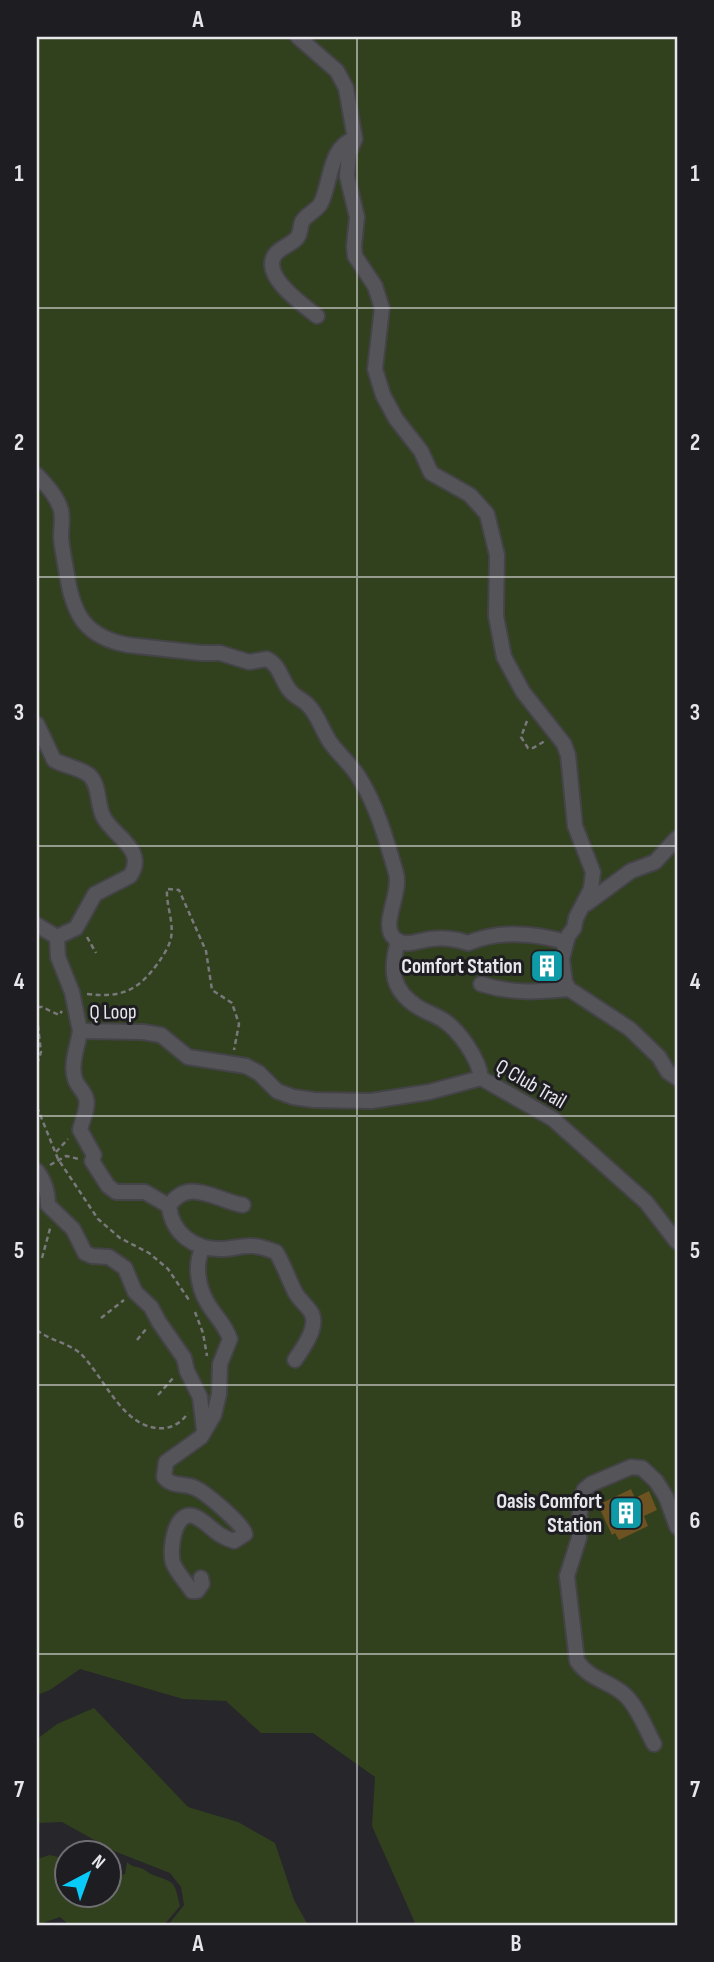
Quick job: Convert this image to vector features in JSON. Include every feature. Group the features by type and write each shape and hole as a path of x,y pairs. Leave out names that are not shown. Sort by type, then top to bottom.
{"street":[{"path":"297,37 311,58"},
{"path":"297,37 337,71 346,88 355,139 349,153"},
{"path":"317,316 278,279 272,270 271,260 297,238 302,222 320,205 339,148 354,139 349,153 348,176 357,218 354,235 355,256 375,286 382,308 375,369 378,382 387,405 421,451 431,474 470,495 487,514 497,555 496,616 500,643 513,676 565,744 568,755 575,826 593,872 592,889 566,942 562,959 565,982 569,989 630,1029 659,1057 668,1072 677,1078"},
{"path":"37,475 54,495 61,511 62,543 72,602 85,624 116,643 220,653 249,662 267,659 278,667 292,693 309,706 331,743 361,780 377,816 398,880 388,925 389,931 398,941 411,943 438,939 468,943 505,933 566,942"},
{"path":"37,724 54,760 82,771 93,779 106,823 127,841 134,860 130,876 95,894 76,928 57,937"},
{"path":"584,905 631,870 655,862 677,838"},
{"path":"37,925 57,937"},
{"path":"57,937 58,957 72,992 80,1031"},
{"path":"398,941 392,963 401,993 418,1007 445,1021 480,1065 481,1078"},
{"path":"481,984 501,990 546,992 569,989"},
{"name":"Q Loop","path":"169,1206 145,1192 116,1192 108,1186 92,1161 93,1155 80,1130 86,1098 74,1078 80,1031 143,1032 161,1035 188,1057 246,1066 259,1073 277,1091"},
{"name":"Q Club Trail","path":"277,1091 314,1100 371,1101 429,1092 481,1078 553,1119 646,1202 677,1242"},
{"path":"37,1171 48,1195 48,1205 73,1229 85,1253 109,1257 125,1268 135,1292 151,1307 184,1358 187,1371 200,1397 204,1430"},
{"path":"243,1205 228,1202 201,1190 177,1195 169,1206 179,1232 203,1248 221,1249 248,1245 275,1252 286,1267 299,1299 311,1313 313,1321 310,1335 295,1360"},
{"path":"201,1578 200,1588 192,1591 173,1563 175,1528 179,1522 190,1516 196,1517 215,1533 234,1541 245,1534 240,1523 198,1489 176,1485 164,1477 166,1462 201,1437 216,1406 220,1364 230,1339 225,1325 204,1295 197,1263 203,1248"},
{"path":"654,1744 627,1697 597,1680 577,1661 567,1576 579,1538 580,1508 584,1490 591,1484 631,1468 642,1468 656,1481 666,1497 677,1527"}],"path":[{"path":"528,699 531,714 522,729 524,744 533,748 556,733"},
{"path":"72,992 102,996 118,994 132,989 146,979 164,956 171,940 171,912 166,899 167,889 179,890 186,900 206,951 212,990 232,1003 239,1024 234,1054 246,1066"},
{"path":"37,1064 41,1045 37,1007 59,1015 62,1010 60,1002"},
{"path":"37,1171 66,1156 92,1161"},
{"path":"42,1258 54,1212"},
{"path":"101,1318 135,1292"},
{"path":"158,1395 174,1376 187,1371"}],"green space":[{"path":"37,37 677,37 677,1925 416,1925 372,1826 375,1777 313,1733 261,1733 226,1701 183,1699 80,1669 50,1690 37,1695"},
{"path":"94,1708 188,1807 238,1822 275,1843 294,1900 308,1925 168,1925 184,1905 181,1887 170,1873 122,1854 122,1840 94,1840 62,1822 37,1823 37,1739 57,1724"},
{"path":"52,1856 52,1910 122,1910 122,1875 125,1874 127,1862 173,1884 180,1906 164,1925 69,1925 60,1917 37,1925 37,1859"}],"building":[{"name":"Comfort Station","path":"537,955 559,958 556,977 535,974"},
{"name":"Oasis Comfort Station","path":"631,1489 635,1498 649,1491 657,1510 644,1516 648,1526 619,1540 615,1533 612,1535 598,1505"}],"place":[{"name":"Comfort Station","path":"547,966"},
{"name":"Oasis Comfort Station","path":"626,1513"}]}
